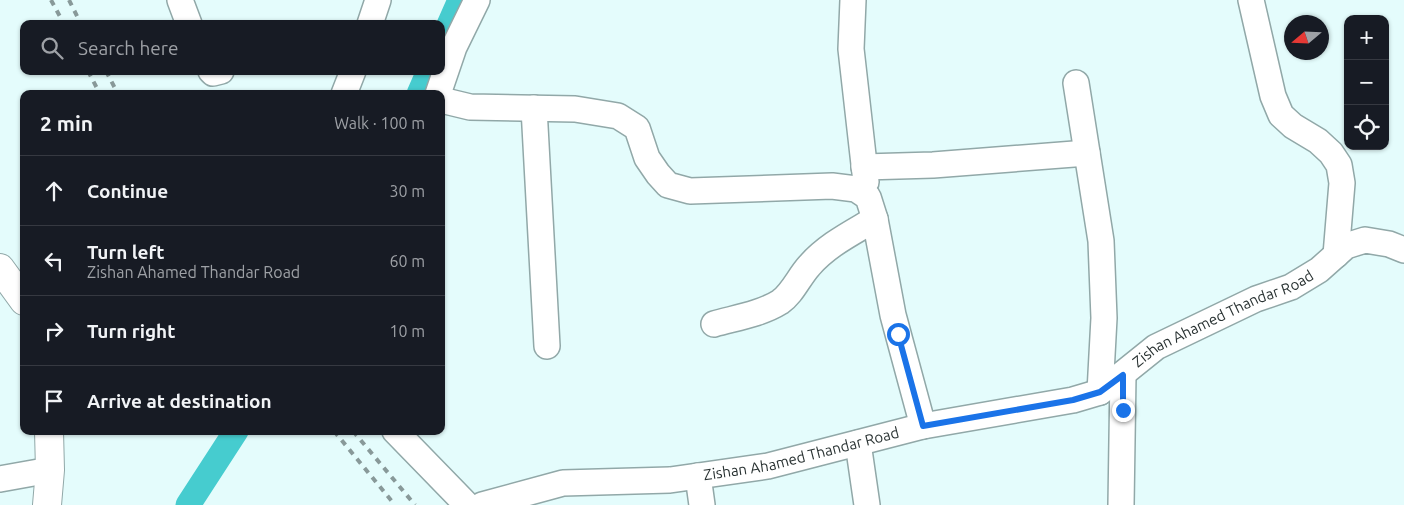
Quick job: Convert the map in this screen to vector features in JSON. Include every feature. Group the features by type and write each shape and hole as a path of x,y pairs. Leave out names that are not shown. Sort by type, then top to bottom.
{"street":[{"path":"180,0 188,20"},
{"path":"371,20 378,0"},
{"path":"445,73 454,47 477,0"},
{"path":"853,0 851,49 864,167 893,315 923,426"},
{"path":"1252,0 1273,96 1282,116 1332,153 1339,165 1342,183 1336,255"},
{"path":"345,90 351,75"},
{"path":"439,90 444,75"},
{"path":"1076,83 1101,241 1104,318 1100,392"},
{"path":"445,101 470,107 575,110 618,116 637,128 647,158 668,184 690,190 832,186 856,189 872,208"},
{"path":"534,108 547,346"},
{"path":"864,167 933,166 1087,153"},
{"path":"714,324 764,309 781,301 809,266 872,208"},
{"name":"Zishan Ahamed Thandar Road","path":"482,505 563,484 670,480 768,466 923,426 1073,400 1100,392 1156,347 1256,299 1291,287 1319,270 1346,246 1365,240 1389,244 1404,250"},
{"path":"0,268 20,295"},
{"path":"1121,505 1123,375"},
{"path":"47,505 50,470 48,435"},
{"path":"399,435 466,505"},
{"path":"858,443 867,505"},
{"path":"0,478 50,470"},
{"path":"698,476 702,505"}],"waterway":[{"path":"445,34 460,0"},
{"path":"421,90 427,75"},
{"path":"188,505 233,435"}],"railway":[{"path":"51,0 62,20"},
{"path":"69,0 79,20"},
{"path":"90,75 98,90"},
{"path":"108,75 116,90"},
{"path":"337,435 395,505"},
{"path":"356,435 415,505"}],"route":[{"path":"898,334 923,426 1073,400 1100,392 1123,375 1123,410"}]}
